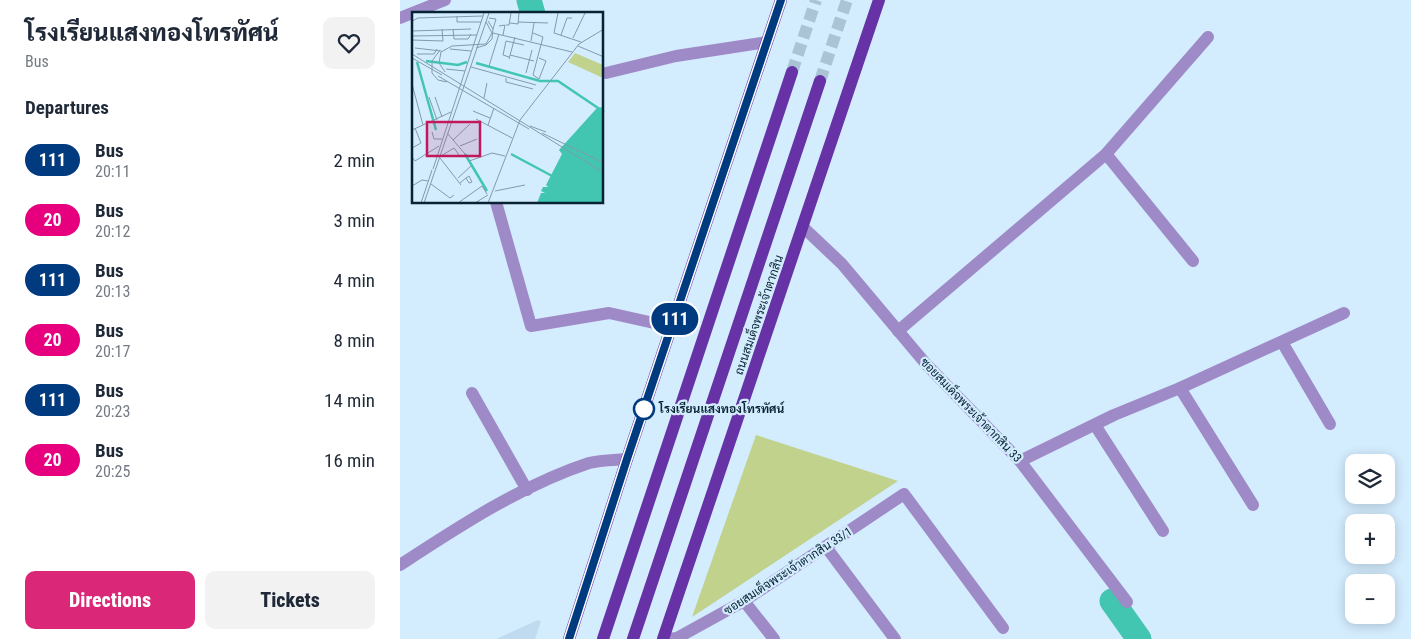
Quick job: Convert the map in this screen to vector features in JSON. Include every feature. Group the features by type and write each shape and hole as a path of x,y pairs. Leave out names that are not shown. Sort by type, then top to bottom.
{"main road":[{"path":"569,639 627,459 781,0"},
{"name":"ถนนสมเด็จพระเจ้าตากสิน","path":"663,639 804,228 879,0"},
{"path":"603,639 792,72"},
{"name":"ถนนสมเด็จพระเจ้าตากสิน","path":"633,639 820,81"}],"street":[{"path":"415,12 445,0"},
{"path":"400,18 412,13"},
{"path":"898,331 1106,154 1208,37"},
{"path":"606,73 676,56 767,42"},
{"path":"1106,154 1194,261"},
{"path":"497,204 531,326 609,313 672,327"},
{"name":"ซอยสมเด็จพระเจ้าตากสิน 33","path":"804,228 842,264 926,364 1020,461 1127,602"},
{"path":"1020,461 1114,415 1180,388 1344,313"},
{"path":"1282,342 1330,424"},
{"path":"1180,388 1253,505"},
{"path":"472,393 526,490"},
{"path":"1095,425 1163,531"},
{"path":"400,566 442,537 526,490 590,463 627,459"},
{"name":"ซอยสมเด็จพระเจ้าตากสิน 33/1","path":"668,639 677,638 744,601 904,494 1003,628"},
{"path":"826,547 895,639"},
{"path":"744,601 774,639"}],"shaded area":[{"path":"538,620 541,621 535,639 496,639"}],"green space":[{"path":"756,435 898,481 692,617"}],"waterway":[{"path":"529,0 532,12"},
{"path":"1112,601 1139,639"}],"tunnel":[{"path":"792,72 816,0"},
{"path":"820,81 847,0"}],"bus line":[{"name":"111","path":"569,639 627,459 781,0"}],"place":[{"name":"โรงเรียนแสงทองโทรทัศน์","path":"644,409"}]}
